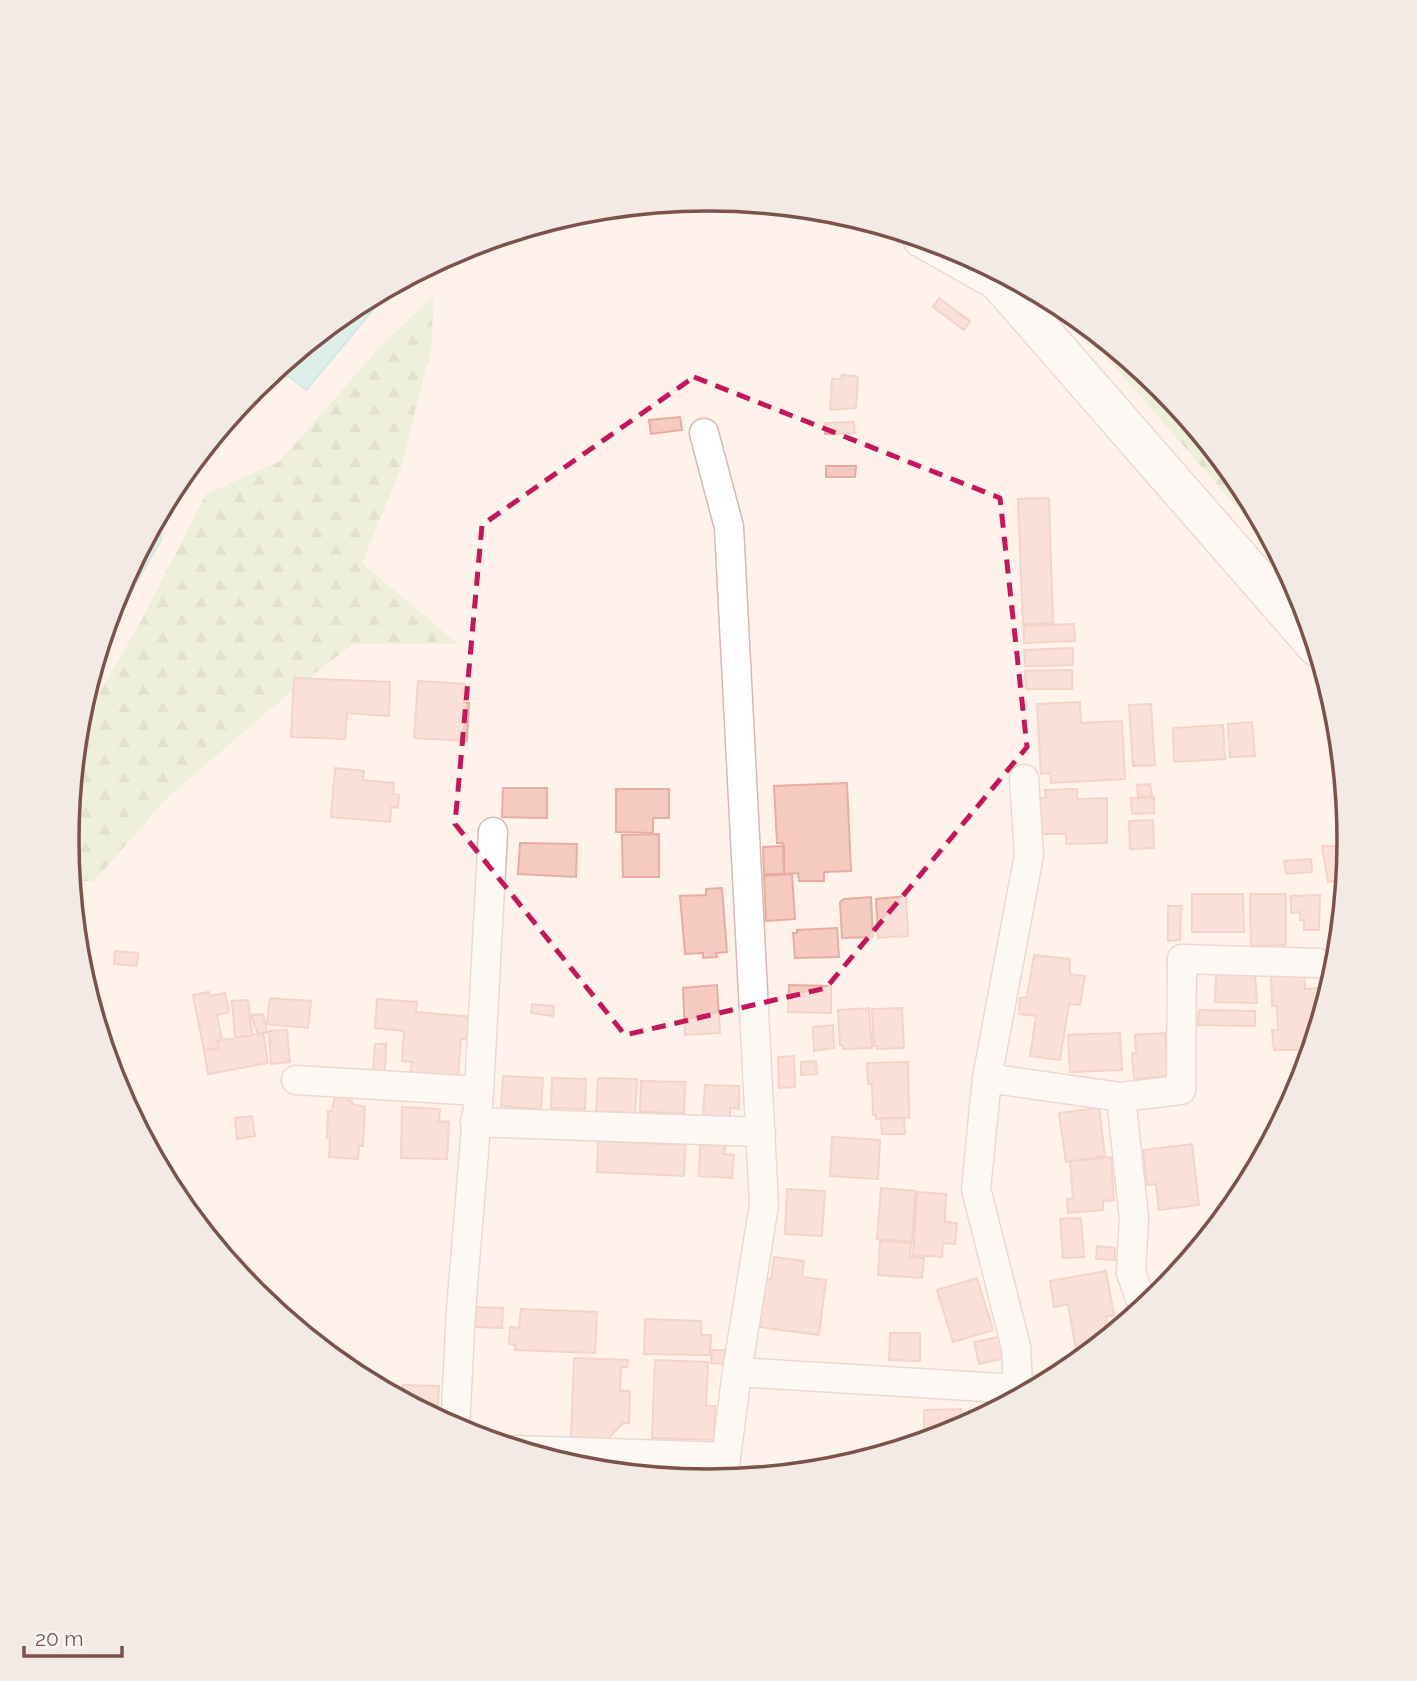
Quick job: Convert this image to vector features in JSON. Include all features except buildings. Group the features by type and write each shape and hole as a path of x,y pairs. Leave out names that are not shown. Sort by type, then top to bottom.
{"street":[{"path":"999,282 1302,629"},
{"path":"574,1455 725,1469 737,1372 764,1205 729,527 704,433"},
{"path":"1024,779 1029,855 988,1078 976,1189 1026,1384"},
{"path":"456,1417 479,1091 492,832"},
{"path":"988,1078 1121,1097 1181,1090 1182,959 1318,963"},
{"path":"296,1080 479,1091"},
{"path":"1121,1097 1134,1218 1131,1273 1140,1299"},
{"path":"475,1122 761,1132"},
{"path":"737,1372 1017,1389"}],"highlighted area":[{"path":"694,377 1000,498 1027,747 826,988 625,1035 455,824 482,525"}],"green space":[{"path":"434,295 431,348 401,468 362,563 458,644 353,644 294,689 167,798 94,881 80,881 80,799 84,758 95,699 138,627 206,494 280,461 378,349"},
{"path":"1092,341 1154,395 1182,425 1208,457 1255,528"},
{"path":"241,1262 251,1268 278,1300"}],"water":[{"path":"377,306 306,390 288,376 283,376 325,341"},
{"path":"160,531 161,540 129,595"}]}
